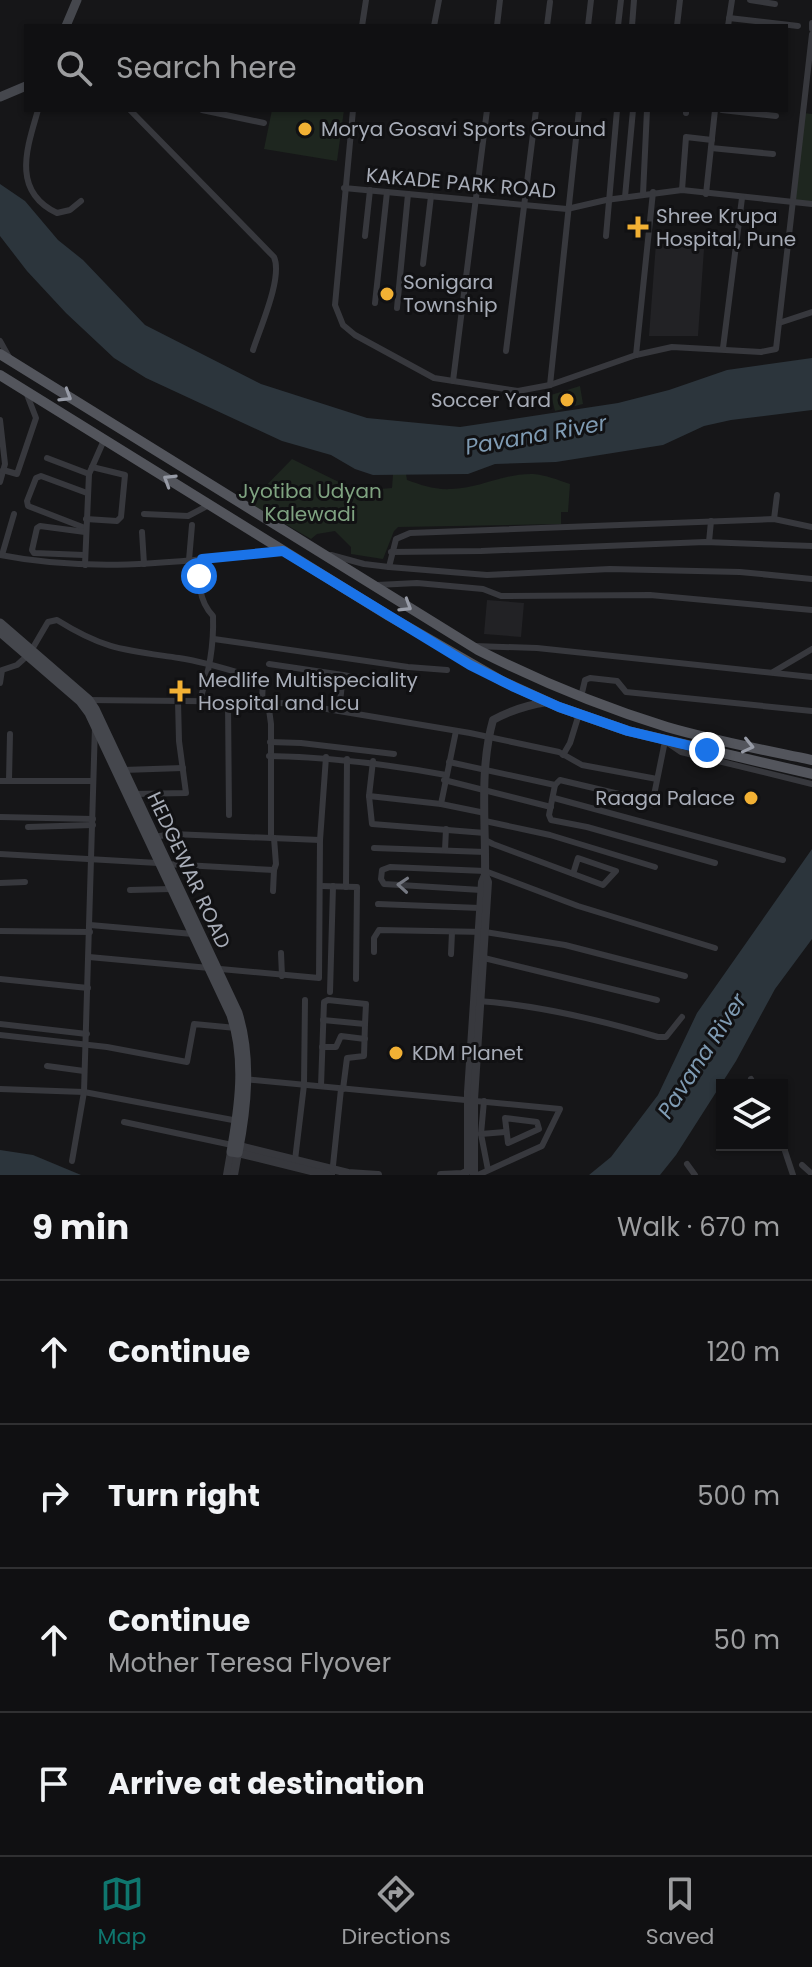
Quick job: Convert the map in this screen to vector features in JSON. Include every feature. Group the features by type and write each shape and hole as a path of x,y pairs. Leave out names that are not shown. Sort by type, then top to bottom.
{"main road":[{"path":"67,24 77,0"},
{"path":"0,97 24,87"},
{"path":"0,354 305,544 510,666 581,697 685,732 812,760"},
{"path":"0,375 470,665 502,681 579,714 665,741 812,774"},
{"path":"295,558 305,544"},
{"name":"HEDGEWAR ROAD","path":"0,623 29,654"},
{"name":"HEDGEWAR ROAD","path":"0,632 84,701 98,724 242,1026 244,1079 235,1149"},
{"path":"502,681 510,666"},
{"name":"HEDGEWAR ROAD","path":"120,771 134,794 150,838"},
{"name":"HEDGEWAR ROAD","path":"162,863 171,889 213,969 236,1028 244,1079"}],"street":[{"path":"362,24 366,0"},
{"path":"434,24 439,0"},
{"path":"497,24 500,0"},
{"path":"588,24 591,0"},
{"path":"618,24 621,0"},
{"path":"632,24 634,0"},
{"path":"677,24 680,0"},
{"path":"732,0 728,22 763,24"},
{"path":"750,0 775,4"},
{"path":"547,24 550,2"},
{"path":"788,25 798,26"},
{"path":"353,112 335,305 343,325 355,335 434,378 518,391 550,385 636,355 672,347 761,352 776,349 812,29"},
{"path":"37,112 26,155 25,168 31,189 37,200 57,213 70,210 81,201"},
{"path":"132,112 274,257 276,277 253,350"},
{"path":"453,381 487,112"},
{"path":"506,351 536,112"},
{"path":"550,385 579,112"},
{"path":"606,236 617,112"},
{"path":"625,197 633,112"},
{"path":"643,194 647,112"},
{"path":"706,194 715,112"},
{"path":"740,112 776,116"},
{"path":"238,113 264,123"},
{"path":"682,190 686,137 773,154"},
{"name":"KAKADE PARK ROAD","path":"344,188 567,209 610,199 682,190 812,204"},
{"path":"365,236 370,190"},
{"path":"375,303 387,192"},
{"path":"636,355 653,192"},
{"path":"397,308 408,194"},
{"path":"423,264 431,196"},
{"path":"723,348 742,198"},
{"path":"779,323 812,312"},
{"path":"0,341 11,362"},
{"path":"3,470 17,474 36,418 26,392"},
{"path":"0,420 4,446 0,482"},
{"path":"85,565 90,470 104,440"},
{"path":"47,458 90,470 125,475 121,517 117,521 86,519"},
{"path":"85,530 38,512 28,506 27,501 36,478 41,476 87,493"},
{"path":"774,519 777,495"},
{"path":"144,514 188,516 209,505"},
{"path":"14,514 1,555 85,565 144,564 283,551"},
{"path":"389,567 396,539 410,533 774,519 812,527"},
{"path":"709,542 711,521"},
{"path":"189,560 192,525"},
{"path":"84,555 34,553 32,550 40,526 85,530"},
{"path":"142,532 144,564"},
{"path":"391,552 709,542 812,546"},
{"path":"320,552 364,564 487,575 610,569 740,572 812,579"},
{"path":"199,702 214,639 213,616 205,607 200,590 202,559"},
{"path":"374,586 417,583 483,589 501,596 650,595 812,610"},
{"path":"0,683 2,670 17,665 29,654 48,622 57,620 83,637 114,649 209,665 263,680 270,742 276,867 273,891"},
{"path":"214,639 447,670"},
{"path":"471,645 537,648 812,677"},
{"path":"773,672 812,649"},
{"path":"269,664 412,688"},
{"path":"339,711 343,675"},
{"path":"581,697 585,680 590,678 617,681 626,692 812,711"},
{"path":"84,701 265,702 339,711 456,731 563,755 582,765 657,779"},
{"path":"134,794 186,793 179,741 178,701"},
{"path":"228,701 229,815"},
{"path":"478,1001 484,958 480,908 485,873 484,769 488,738 493,720 522,706 548,702"},
{"path":"563,755 579,714"},
{"path":"72,1161 84,1092 90,859 98,724"},
{"path":"441,804 456,731"},
{"path":"9,780 10,734"},
{"path":"652,805 665,741 681,752 812,784"},
{"path":"270,742 394,754"},
{"path":"269,756 373,761 551,807"},
{"path":"89,957 319,978 320,840 326,757"},
{"path":"346,887 347,759"},
{"path":"373,761 369,796 370,820 374,825 446,829 485,837 573,874 603,885 616,871 578,858 573,874"},
{"path":"449,762 555,785"},
{"path":"120,771 183,768"},
{"path":"636,798 560,780 555,785 550,818 715,863"},
{"path":"0,781 93,781"},
{"path":"369,796 441,804 655,867"},
{"path":"554,798 783,860"},
{"path":"0,817 93,822"},
{"path":"550,835 555,821"},
{"path":"28,827 93,822"},
{"path":"445,850 446,829"},
{"path":"150,838 172,834 320,840"},
{"path":"374,848 485,852"},
{"path":"0,854 274,870"},
{"path":"481,890 384,884 382,870 390,867 485,873 578,906 715,948"},
{"path":"441,1175 468,1171 475,1100 482,931 488,882 485,873"},
{"path":"0,883 25,882"},
{"path":"321,886 357,887 356,979"},
{"path":"330,992 333,886"},
{"path":"130,890 171,889"},
{"path":"378,904 480,908"},
{"path":"0,931 90,929 193,934"},
{"path":"374,952 374,938 379,930 482,931 565,945 685,976"},
{"path":"451,954 452,932"},
{"path":"281,953 282,976"},
{"path":"484,958 657,1000"},
{"path":"0,979 88,988"},
{"path":"295,1163 304,1085 305,1000"},
{"path":"478,1001 521,1005 658,1037 666,1037 682,1017"},
{"path":"321,1086 324,1002 366,1004 363,1057 346,1059 331,1173"},
{"path":"323,1020 365,1024"},
{"path":"0,1024 87,1034"},
{"path":"0,1035 187,1062 194,1024 236,1028"},
{"path":"322,1047 336,1047 341,1036 365,1039"},
{"path":"47,1066 84,1071"},
{"path":"244,1079 475,1100 560,1110 542,1146 476,1175 478,1134 475,1100"},
{"path":"0,1089 84,1092 240,1122"},
{"path":"505,1118 539,1123 537,1131 508,1143 505,1132 505,1118"},
{"path":"124,1122 331,1173 378,1175"},
{"path":"478,1134 505,1132"},
{"path":"478,1134 488,1170"},
{"name":"HEDGEWAR ROAD","path":"227,1175 235,1149"},
{"name":"HEDGEWAR ROAD","path":"234,1175 235,1149"},
{"path":"785,1151 793,1175"},
{"path":"687,1164 695,1175"},
{"path":"802,1165 812,1174"}],"shaded area":[{"path":"656,243 704,249 698,336 649,336"},
{"path":"487,600 524,603 521,637 484,634"}],"green space":[{"name":"Morya Gosavi Sports Ground","path":"272,112 344,112 337,161 264,149"},
{"path":"803,113 812,114 812,204 792,202"},
{"name":"Soccer Yard","path":"580,386 583,404 555,411 551,395"},
{"name":"Jyotiba Udyan Kalewadi","path":"292,459 357,491 392,488 393,474 406,474 407,480 445,489 471,487 523,474 543,475 570,484 568,512 561,512 561,524 398,527 383,559 351,554 351,547 335,531 317,534 311,539 249,503"}],"water":[{"name":"Pavana River","path":"0,184 25,201 58,240 83,260 145,325 261,384 367,418 460,427 618,403 727,370 812,358 812,410 731,420 704,426 663,445 556,462 495,464 468,474 373,475 331,455 282,441 146,378 114,358 66,313 0,236"},
{"name":"Pavana River","path":"812,849 812,939 775,989 725,1079 716,1079 716,1092 676,1155 660,1175 589,1175 611,1157 658,1095 697,1013"},
{"path":"0,1150 33,1155 81,1175 0,1175"}],"place":[{"name":"Morya Gosavi Sports Ground","path":"305,129"},
{"name":"Shree Krupa Hospital, Pune","path":"638,227"},
{"name":"Sonigara Township","path":"387,294"},
{"name":"Soccer Yard","path":"567,400"},
{"name":"Medlife Multispeciality Hospital and Icu","path":"180,691"},
{"name":"Raaga Palace","path":"751,798"},
{"name":"KDM Planet","path":"396,1053"}],"route":[{"path":"199,576 202,559 283,551 470,665 514,687 559,707 628,731 707,750"}]}
